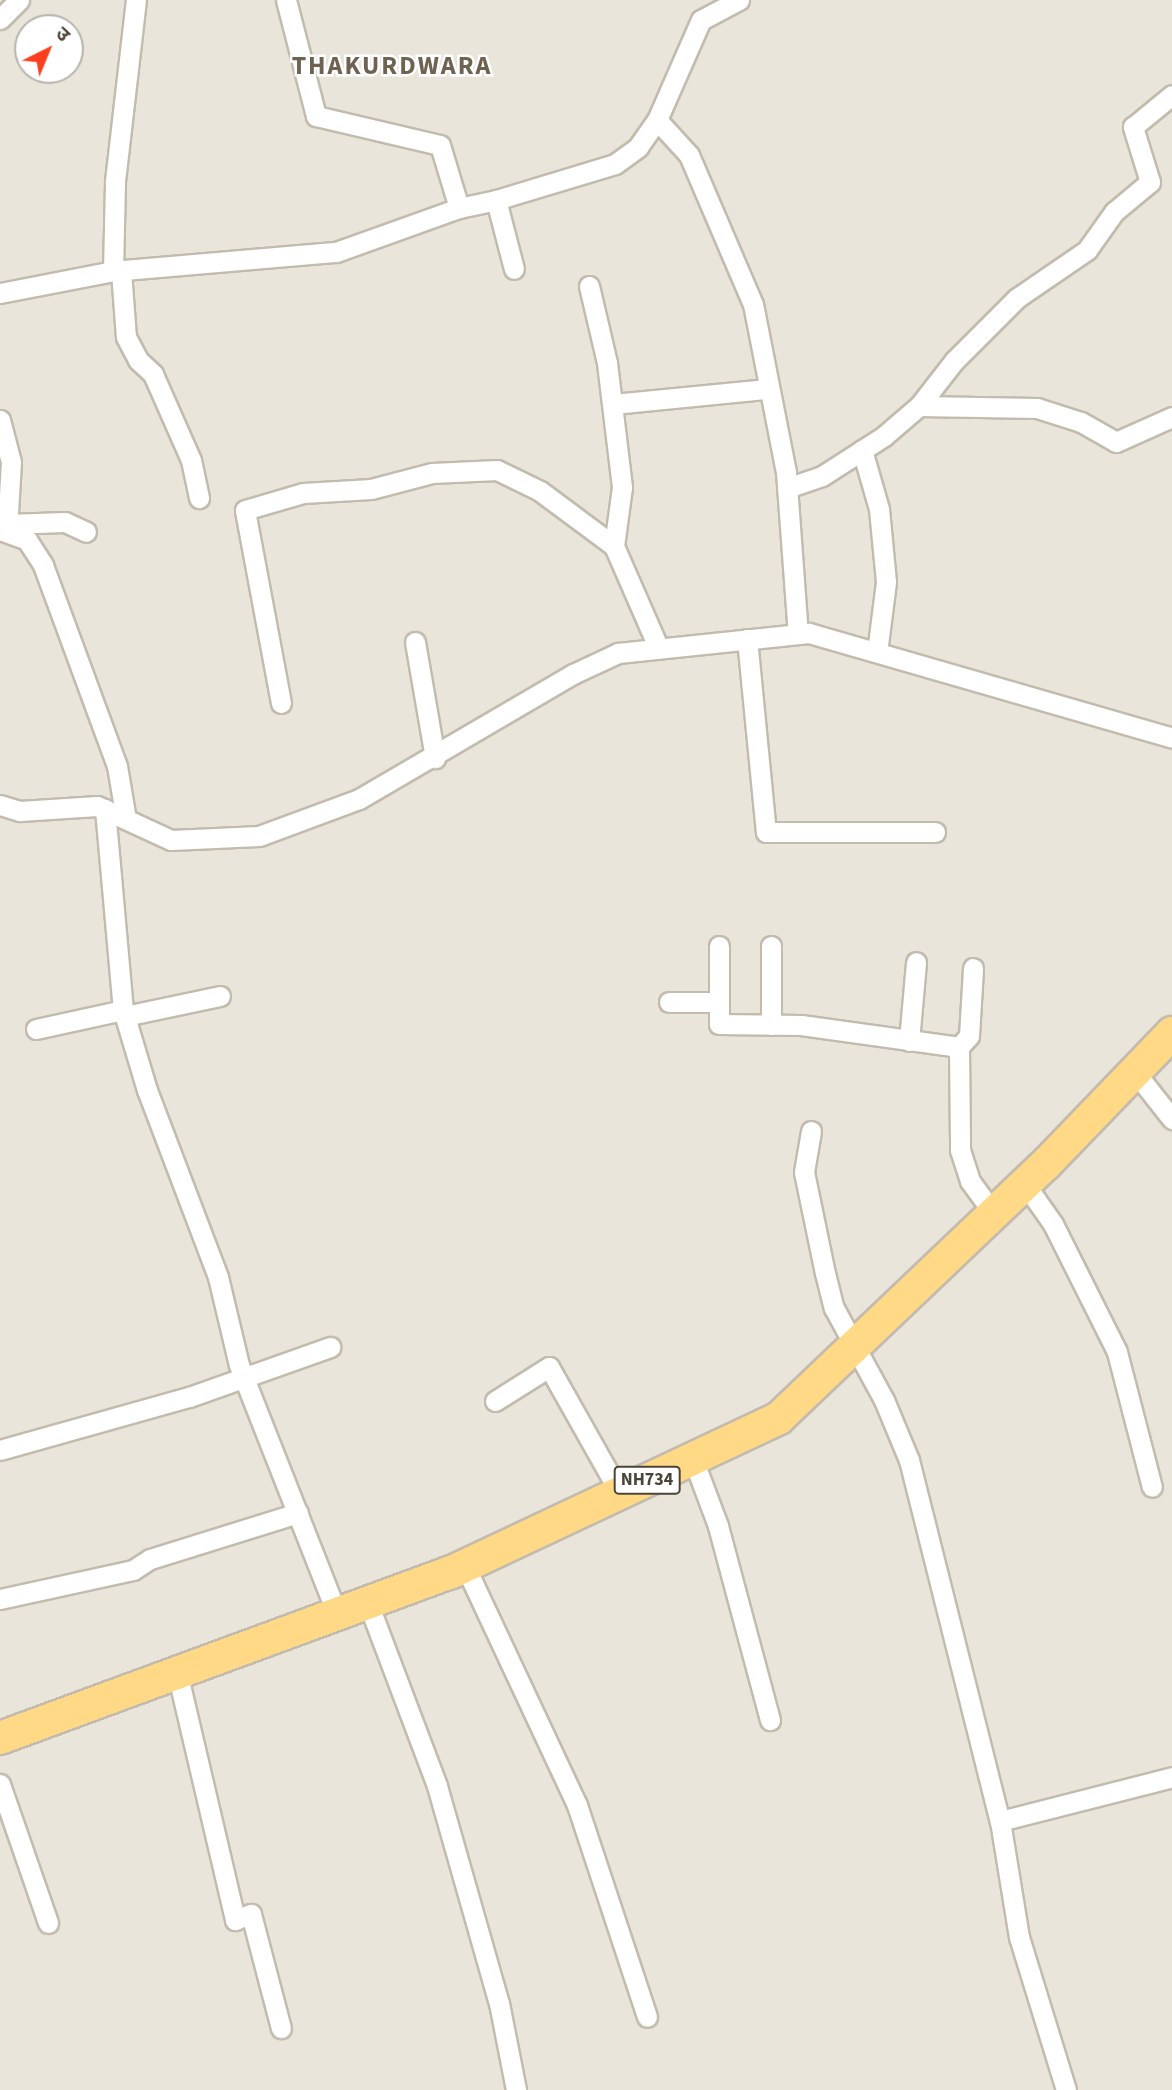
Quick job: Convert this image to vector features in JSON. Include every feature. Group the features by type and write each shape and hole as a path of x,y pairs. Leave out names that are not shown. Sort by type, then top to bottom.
{"highway":[{"name":"NH734","path":"0,1738 465,1566 779,1418 1025,1185 1172,1033"}],"street":[{"path":"0,19 19,0"},
{"path":"136,0 115,181 117,271 126,337 138,360 153,374 191,460 199,498"},
{"path":"286,0 316,117 440,145 460,208"},
{"path":"0,293 117,271 336,252 460,208 496,200 615,164 657,120 701,20 739,0"},
{"path":"787,488 822,476 862,450 919,406 985,328 1087,250 1114,212 1150,182 1133,127 1172,95"},
{"path":"657,120 688,155 753,304 787,488 798,634"},
{"path":"496,200 514,269"},
{"path":"589,286 613,404 622,487 614,546"},
{"path":"613,404 768,389"},
{"path":"919,406 1037,408 1081,422 1116,442 1172,417"},
{"path":"0,420 11,462 5,528"},
{"path":"862,450 879,509 886,582 877,652"},
{"path":"281,703 245,510 303,493 371,489 432,473 497,470 540,491 614,546 659,649"},
{"path":"5,528 65,522 86,532"},
{"path":"5,528 27,540 43,565 117,766 126,819"},
{"path":"0,805 20,811 105,809 171,840 259,836 359,799 435,758 573,674 618,653 798,634 877,652 1172,738"},
{"path":"747,639 766,832 935,832"},
{"path":"415,642 435,758"},
{"path":"105,809 124,1013 147,1090 218,1277 246,1378 337,1614"},
{"path":"719,946 719,1024 771,1026 959,1047"},
{"path":"771,946 771,1026"},
{"path":"909,1041 916,962"},
{"path":"973,968 969,1036 959,1047 960,1150 970,1181 994,1214"},
{"path":"36,1028 220,996"},
{"path":"669,1002 719,1002"},
{"path":"1135,1072 1172,1119"},
{"path":"811,1131 804,1172 834,1308 909,1460 1000,1821 1019,1937 1066,2090"},
{"path":"1025,1185 1053,1224 1116,1352 1152,1487"},
{"path":"0,1450 246,1378 330,1347"},
{"path":"495,1401 549,1367 620,1493"},
{"path":"693,1459 718,1526 769,1720"},
{"path":"0,1599 133,1570 150,1559 298,1513"},
{"path":"465,1566 577,1805 647,2018"},
{"path":"369,1602 444,1810 499,2003 516,2090"},
{"path":"177,1672 235,1920 251,1914 281,2028"},
{"path":"1000,1821 1172,1776"},
{"path":"0,1784 48,1923"}],"shaded area":[{"path":"0,0 1172,0 1172,2090 0,2090"}],"district":[{"name":"THAKURDWARA","path":"392,66"}]}
